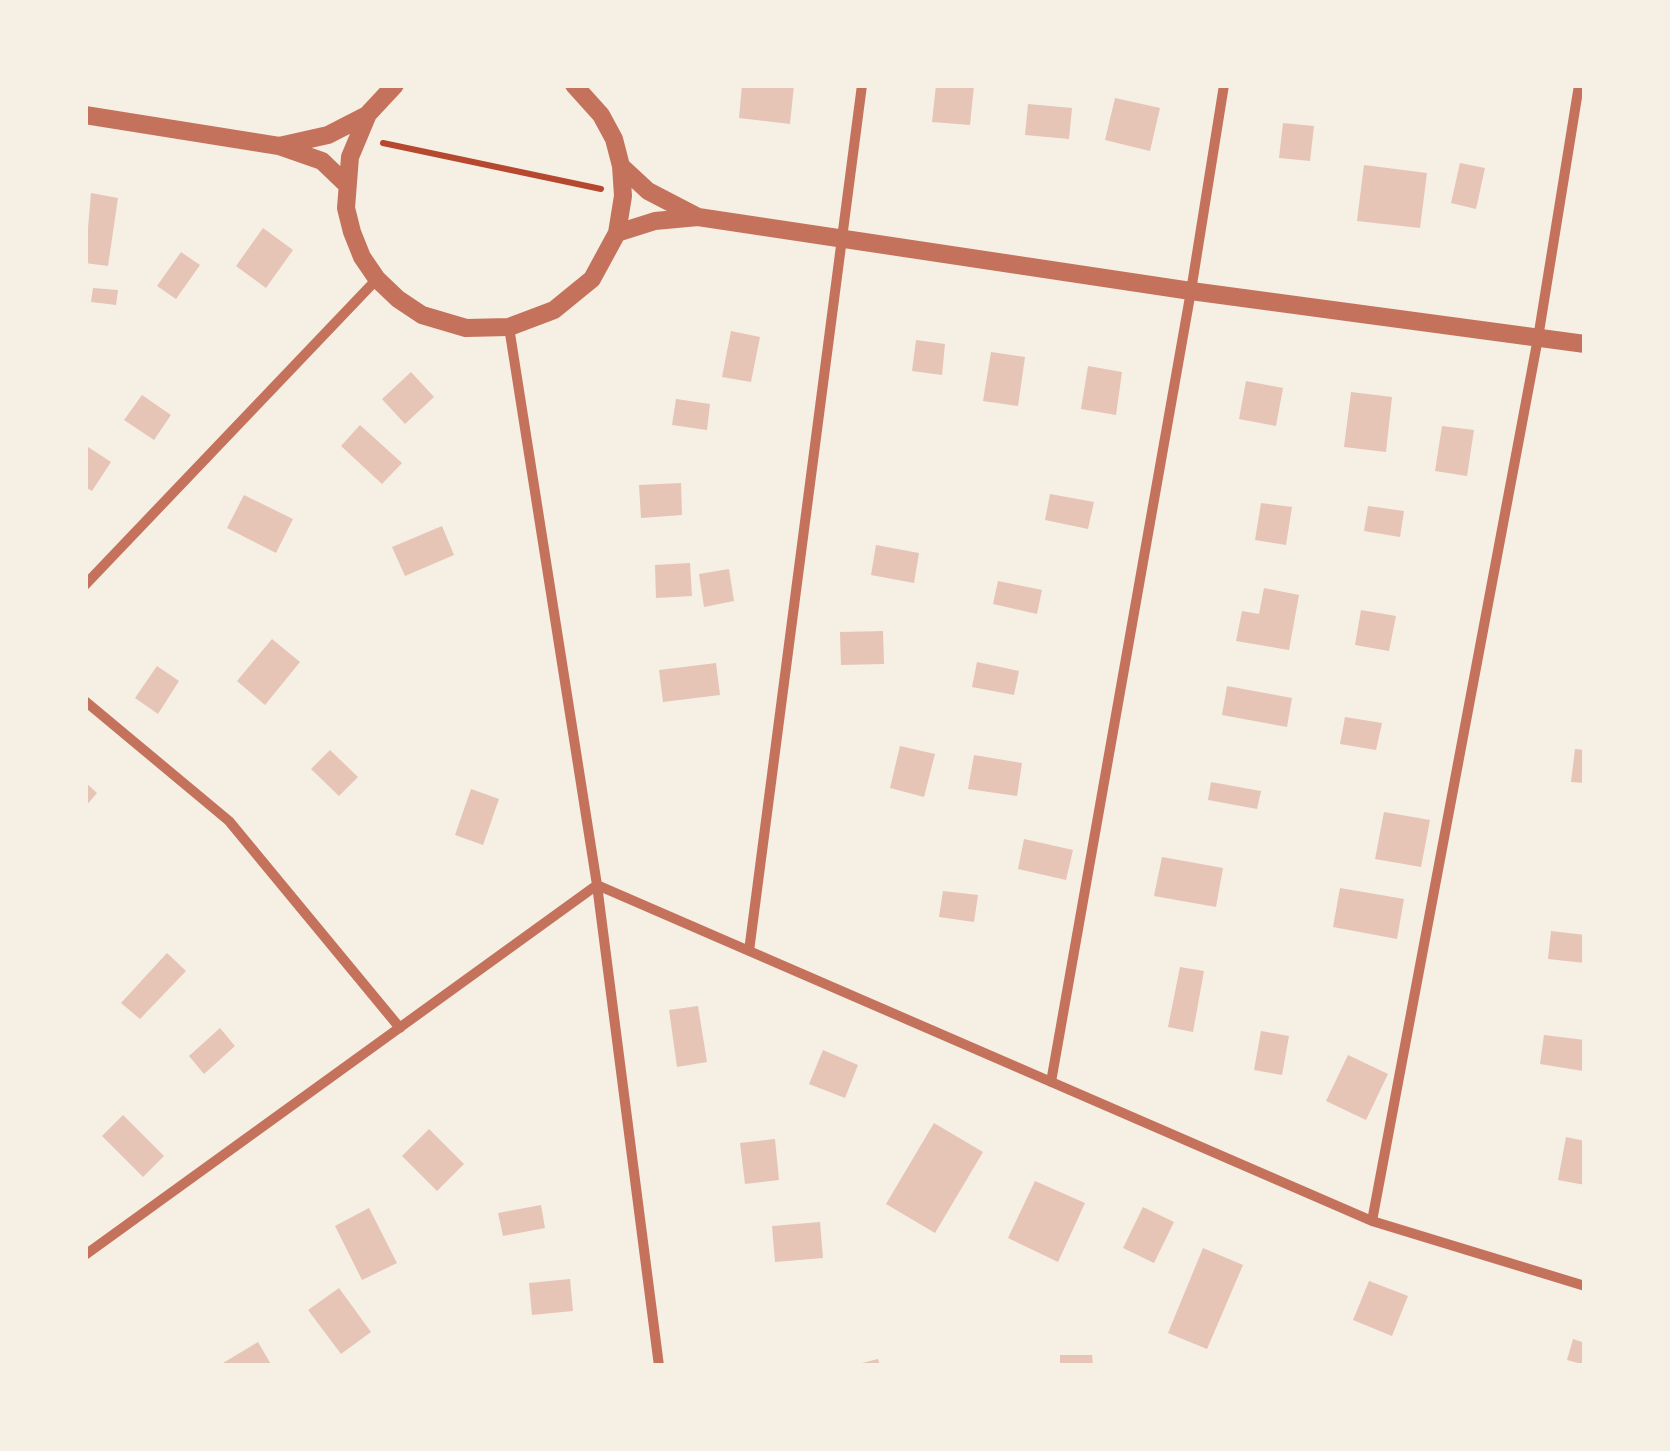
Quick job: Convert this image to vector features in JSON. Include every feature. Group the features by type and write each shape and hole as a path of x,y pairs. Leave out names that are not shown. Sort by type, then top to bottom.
{"street":[{"path":"395,85 368,114 355,138 346,184 352,232 362,257 398,300 422,315 466,328 509,327 554,310 592,279 617,233 623,196 614,139 601,115 574,85"},
{"path":"748,951 862,85"},
{"path":"1051,1082 1224,85"},
{"path":"1372,1221 1538,338 1579,85"},
{"path":"279,146 328,135 368,114"},
{"path":"85,116 279,146 322,161 346,184"},
{"path":"621,166 648,191 698,217"},
{"path":"617,233 655,221 698,217 1191,292 1585,344"},
{"path":"85,585 378,279"},
{"path":"509,327 597,885 659,1366"},
{"path":"85,701 229,822 400,1028"},
{"path":"597,885 1372,1221 1585,1286"},
{"path":"85,1255 597,885"}],"path":[{"path":"355,138 623,196"}],"building":[{"path":"742,85 794,85 790,124 739,118"},
{"path":"936,85 974,85 970,125 932,122"},
{"path":"1115,98 1160,108 1150,151 1105,140"},
{"path":"1028,104 1072,108 1069,139 1025,135"},
{"path":"1283,123 1314,126 1310,161 1279,158"},
{"path":"1460,163 1485,168 1476,209 1451,203"},
{"path":"1364,165 1427,173 1420,228 1357,221"},
{"path":"91,193 118,198 108,266 85,263"},
{"path":"263,228 293,250 266,288 236,266"},
{"path":"181,252 200,265 176,299 157,286"},
{"path":"93,288 118,290 116,305 91,302"},
{"path":"731,331 760,337 751,382 722,377"},
{"path":"916,340 945,344 942,375 912,371"},
{"path":"991,352 1025,357 1018,406 983,401"},
{"path":"1088,366 1122,372 1116,415 1081,409"},
{"path":"411,372 434,397 405,424 382,399"},
{"path":"1246,381 1283,388 1276,426 1239,419"},
{"path":"1351,392 1392,397 1386,452 1344,447"},
{"path":"142,395 171,415 154,440 124,420"},
{"path":"676,399 710,404 707,430 672,425"},
{"path":"360,425 402,463 382,484 341,446"},
{"path":"1442,426 1474,430 1467,476 1435,471"},
{"path":"85,445 111,462 92,491 85,487"},
{"path":"681,483 682,515 641,518 639,485"},
{"path":"1050,494 1094,502 1088,529 1045,520"},
{"path":"244,495 293,519 276,553 227,528"},
{"path":"1261,503 1292,507 1286,545 1255,540"},
{"path":"1368,506 1404,511 1400,537 1364,531"},
{"path":"442,526 454,555 405,576 392,547"},
{"path":"876,545 919,553 914,583 871,575"},
{"path":"690,563 692,596 656,598 655,565"},
{"path":"729,569 734,601 704,607 699,574"},
{"path":"998,581 1042,590 1037,614 993,604"},
{"path":"1264,588 1299,595 1289,650 1236,641 1242,611 1259,614"},
{"path":"1361,610 1396,616 1389,651 1355,645"},
{"path":"883,631 884,664 841,665 840,632"},
{"path":"272,639 300,662 265,705 237,681"},
{"path":"977,662 1019,671 1014,695 972,687"},
{"path":"716,663 720,695 663,702 659,670"},
{"path":"157,666 179,681 158,714 135,698"},
{"path":"1227,686 1292,698 1287,727 1222,715"},
{"path":"1345,717 1382,723 1376,750 1340,744"},
{"path":"900,746 935,754 924,797 890,788"},
{"path":"1575,749 1585,750 1585,783 1571,782"},
{"path":"330,750 358,777 339,796 311,769"},
{"path":"974,755 1022,763 1017,796 968,789"},
{"path":"85,782 97,793 85,807"},
{"path":"1211,782 1261,791 1257,809 1208,800"},
{"path":"471,789 499,799 483,845 455,835"},
{"path":"1384,812 1430,820 1421,867 1375,859"},
{"path":"1024,839 1073,850 1066,880 1018,869"},
{"path":"1162,857 1223,868 1216,907 1154,896"},
{"path":"1340,888 1404,899 1397,939 1333,927"},
{"path":"943,891 978,895 974,922 939,917"},
{"path":"1551,931 1585,935 1585,963 1548,959"},
{"path":"167,953 186,971 140,1019 121,1003"},
{"path":"1180,967 1204,971 1193,1032 1168,1027"},
{"path":"698,1006 707,1062 677,1067 669,1010"},
{"path":"220,1028 235,1046 204,1074 189,1056"},
{"path":"1261,1031 1289,1036 1282,1075 1254,1070"},
{"path":"1544,1035 1585,1040 1583,1071 1540,1064"},
{"path":"823,1050 858,1065 845,1098 809,1084"},
{"path":"1348,1055 1388,1074 1366,1120 1326,1101"},
{"path":"123,1115 164,1156 143,1177 102,1136"},
{"path":"934,1123 983,1152 935,1233 886,1204"},
{"path":"429,1129 464,1164 437,1191 402,1156"},
{"path":"1566,1137 1585,1141 1585,1185 1558,1180"},
{"path":"775,1139 779,1180 745,1184 740,1143"},
{"path":"1035,1181 1085,1203 1058,1262 1008,1238"},
{"path":"541,1205 545,1228 503,1236 498,1213"},
{"path":"1143,1207 1174,1222 1154,1263 1123,1248"},
{"path":"369,1208 397,1263 362,1280 335,1226"},
{"path":"820,1222 823,1258 775,1262 772,1226"},
{"path":"1203,1248 1243,1265 1207,1349 1168,1333"},
{"path":"570,1279 573,1311 532,1315 529,1283"},
{"path":"1369,1281 1408,1296 1392,1336 1353,1320"},
{"path":"339,1288 371,1332 341,1354 308,1310"},
{"path":"1573,1339 1585,1343 1585,1365 1567,1360"},
{"path":"258,1342 272,1366 218,1366"},
{"path":"1060,1355 1092,1355 1093,1366 1060,1366"},
{"path":"878,1359 880,1366 854,1366 854,1365"}]}
